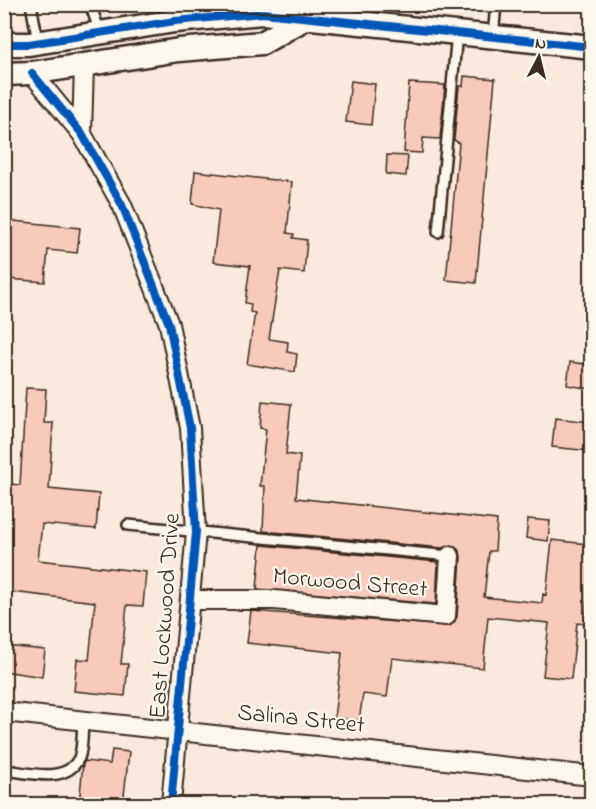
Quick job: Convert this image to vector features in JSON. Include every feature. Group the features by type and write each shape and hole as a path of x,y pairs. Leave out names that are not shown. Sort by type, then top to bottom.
{"street":[{"path":"4,44 38,42 175,21 262,13 591,47"},
{"path":"4,74 32,73 179,50 262,43 304,19"},
{"path":"82,134 84,65"},
{"name":"East Lockwood Drive","path":"32,73 82,134 122,205 169,324 190,428 196,532 171,804"},
{"name":"Morwood Street","path":"191,600 274,600 446,616 450,556"},
{"name":"Salina Street","path":"4,712 591,776"}],"lane":[{"path":"31,4 38,42"},
{"path":"90,4 100,32"},
{"path":"493,37 496,4"},
{"path":"438,232 457,33"},
{"path":"128,525 450,556"},
{"path":"4,770 59,775 70,771 79,757 83,720"}],"building":[{"path":"464,76 495,79 476,283 446,280 459,143 454,140 459,86 463,86"},
{"path":"351,81 375,84 371,125 346,122"},
{"path":"409,83 445,85 440,139 423,138 422,153 404,152"},
{"path":"387,155 408,156 406,176 386,174"},
{"path":"195,171 292,182 287,233 294,234 293,238 307,240 304,273 280,270 269,339 288,342 287,352 297,354 295,372 247,364 255,313 250,312 251,304 245,303 250,266 213,262 219,210 192,204"},
{"path":"4,220 80,228 77,253 48,250 45,282 8,279 11,246 4,245"},
{"path":"570,362 591,365 591,389 567,385"},
{"path":"26,388 46,389 44,423 53,423 49,489 99,494 96,529 42,524 38,560 146,572 143,606 127,605 121,664 128,664 125,696 74,691 77,659 89,660 95,602 4,591 4,542 11,484 20,485"},
{"path":"262,401 291,404 286,454 300,456 296,498 497,520 495,551 489,551 484,597 542,603 543,594 546,595 552,540 587,544 587,547 591,547 585,624 577,623 571,679 543,676 549,623 488,617 483,668 392,658 387,697 363,694 359,721 334,718 342,653 247,643 251,611 450,626 457,617 461,557 460,551 451,545 442,548 263,531 265,486 260,486 266,429 260,428"},
{"path":"555,418 591,422 591,451 552,447"},
{"path":"528,519 550,521 548,541 526,538"},
{"path":"261,545 438,562 436,604 257,589"},
{"path":"6,646 45,650 42,677 4,671"},
{"path":"112,750 129,752 123,804 79,804 83,764 85,761 110,764"}],"cycle path":[{"path":"4,44 29,44 175,21 263,13 592,47"},
{"path":"32,73 82,134 122,205 169,324 190,428 196,532 171,804"}]}
